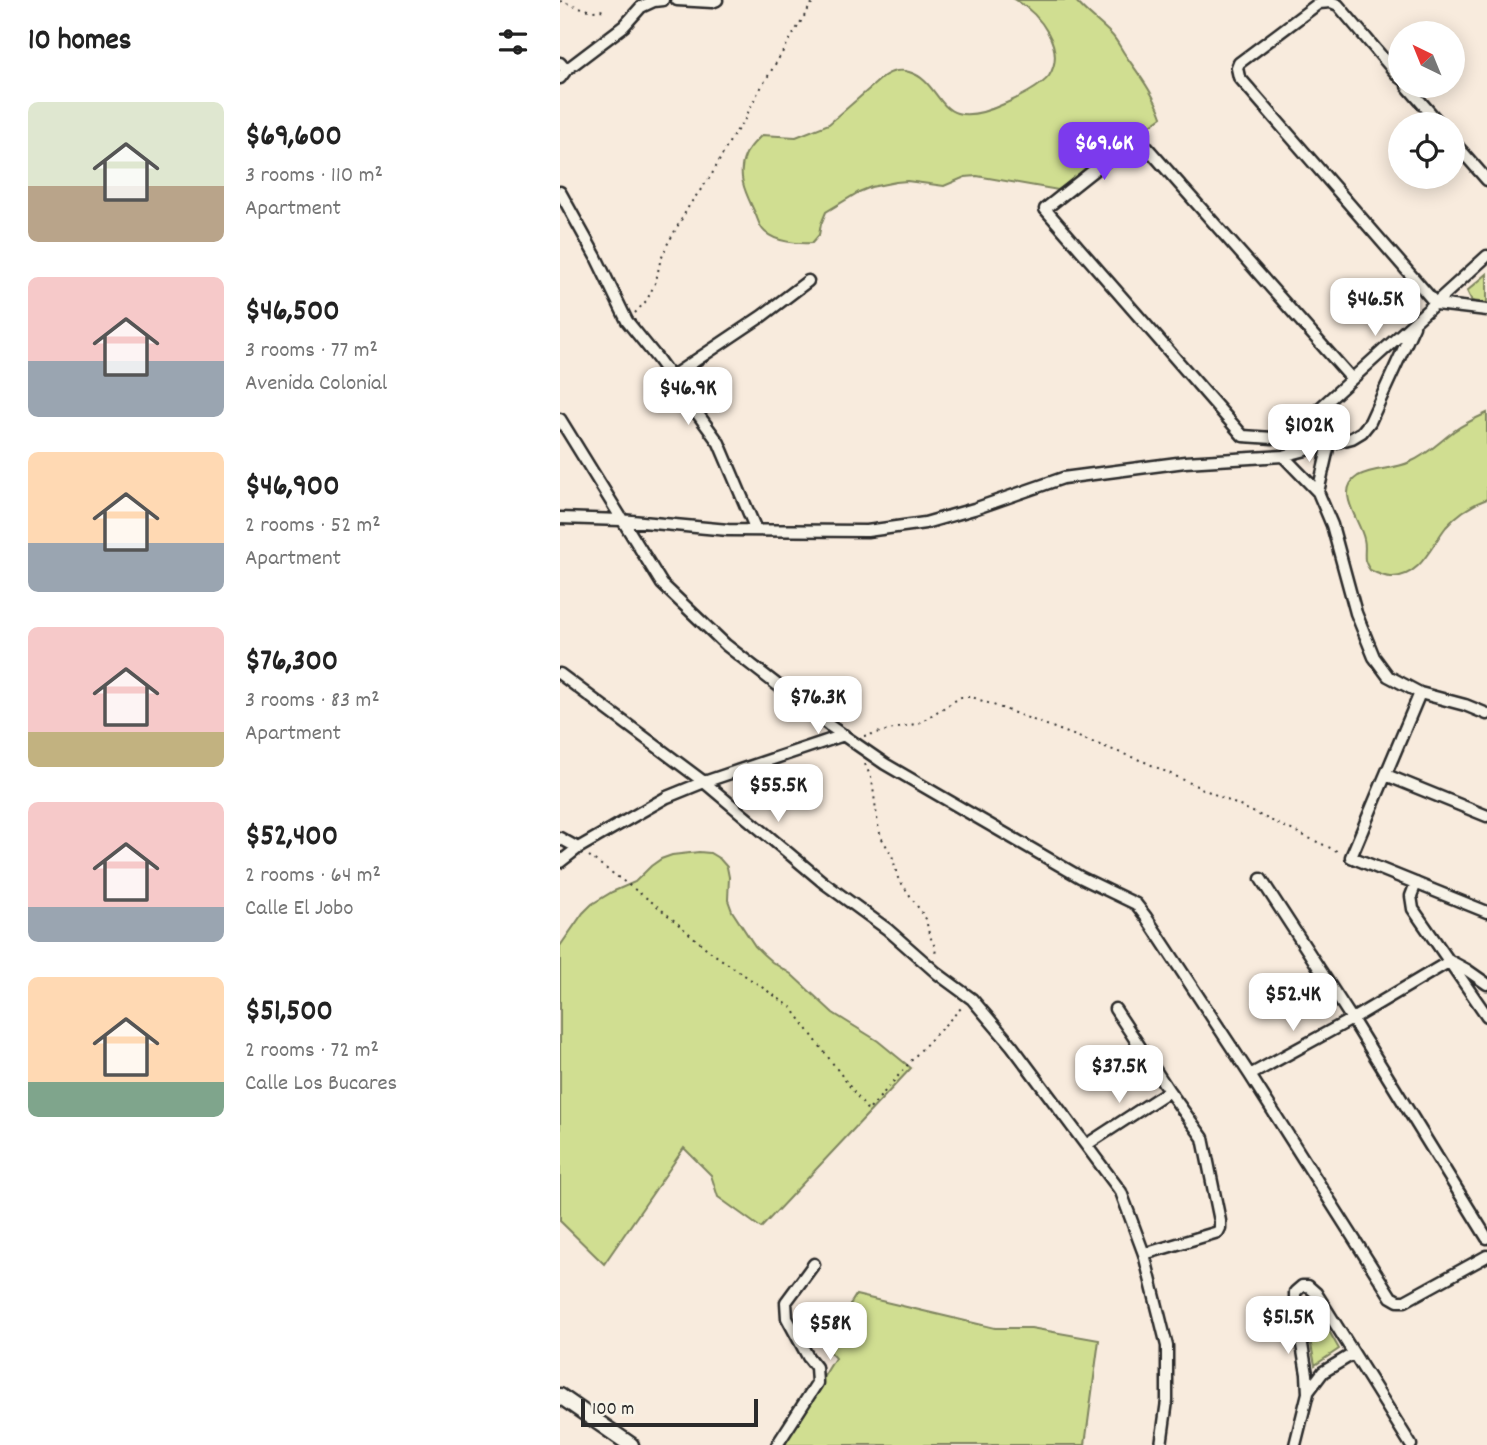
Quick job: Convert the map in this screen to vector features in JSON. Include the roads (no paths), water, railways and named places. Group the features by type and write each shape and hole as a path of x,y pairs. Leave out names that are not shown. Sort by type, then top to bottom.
{"street":[{"path":"562,70 624,26 641,7 663,0"},
{"path":"677,0 717,0"},
{"path":"1388,64 1338,5 1331,2 1319,3 1239,63 1237,68 1239,78 1436,304 1487,310"},
{"path":"1417,98 1430,112"},
{"path":"1352,379 1137,136 1045,209 1244,436 1273,438 1297,429 1436,304 1487,256"},
{"path":"1465,154 1487,180"},
{"path":"560,192 627,321 719,443 756,530"},
{"path":"671,377 762,316 808,281"},
{"path":"560,518 621,520 728,530 867,531 925,523 1063,478 1185,463 1283,456 1352,438 1362,432 1370,422 1416,322"},
{"path":"560,419 662,584 726,645 830,726 885,764 1069,870 1136,904 1250,1075 1391,1297 1405,1301 1487,1256"},
{"path":"1318,492 1329,444"},
{"path":"1283,456 1318,492 1332,525 1356,614 1374,657 1388,676 1420,693 1487,713"},
{"path":"560,674 704,782 824,883 887,929 938,974 972,999 1012,1046 1121,1192 1144,1254 1167,1346 1167,1401 1161,1445"},
{"path":"1420,693 1351,857 1487,912"},
{"path":"560,862 667,797 704,782 847,737"},
{"path":"1386,775 1487,816"},
{"path":"560,838 578,849"},
{"path":"1261,879 1352,1019 1487,1238"},
{"path":"1416,883 1411,896 1413,909 1487,1016"},
{"path":"1250,1075 1450,961"},
{"path":"1450,961 1487,984"},
{"path":"1115,1009 1203,1138 1220,1228 1218,1232 1144,1254"},
{"path":"1086,1145 1169,1091"},
{"path":"777,1445 817,1383 816,1367 787,1318 786,1302 814,1264"},
{"path":"1295,1445 1308,1393 1295,1292 1302,1286 1308,1286 1316,1293 1411,1445"},
{"path":"1308,1393 1323,1372 1353,1354"},
{"path":"560,1396 631,1445"}]}
